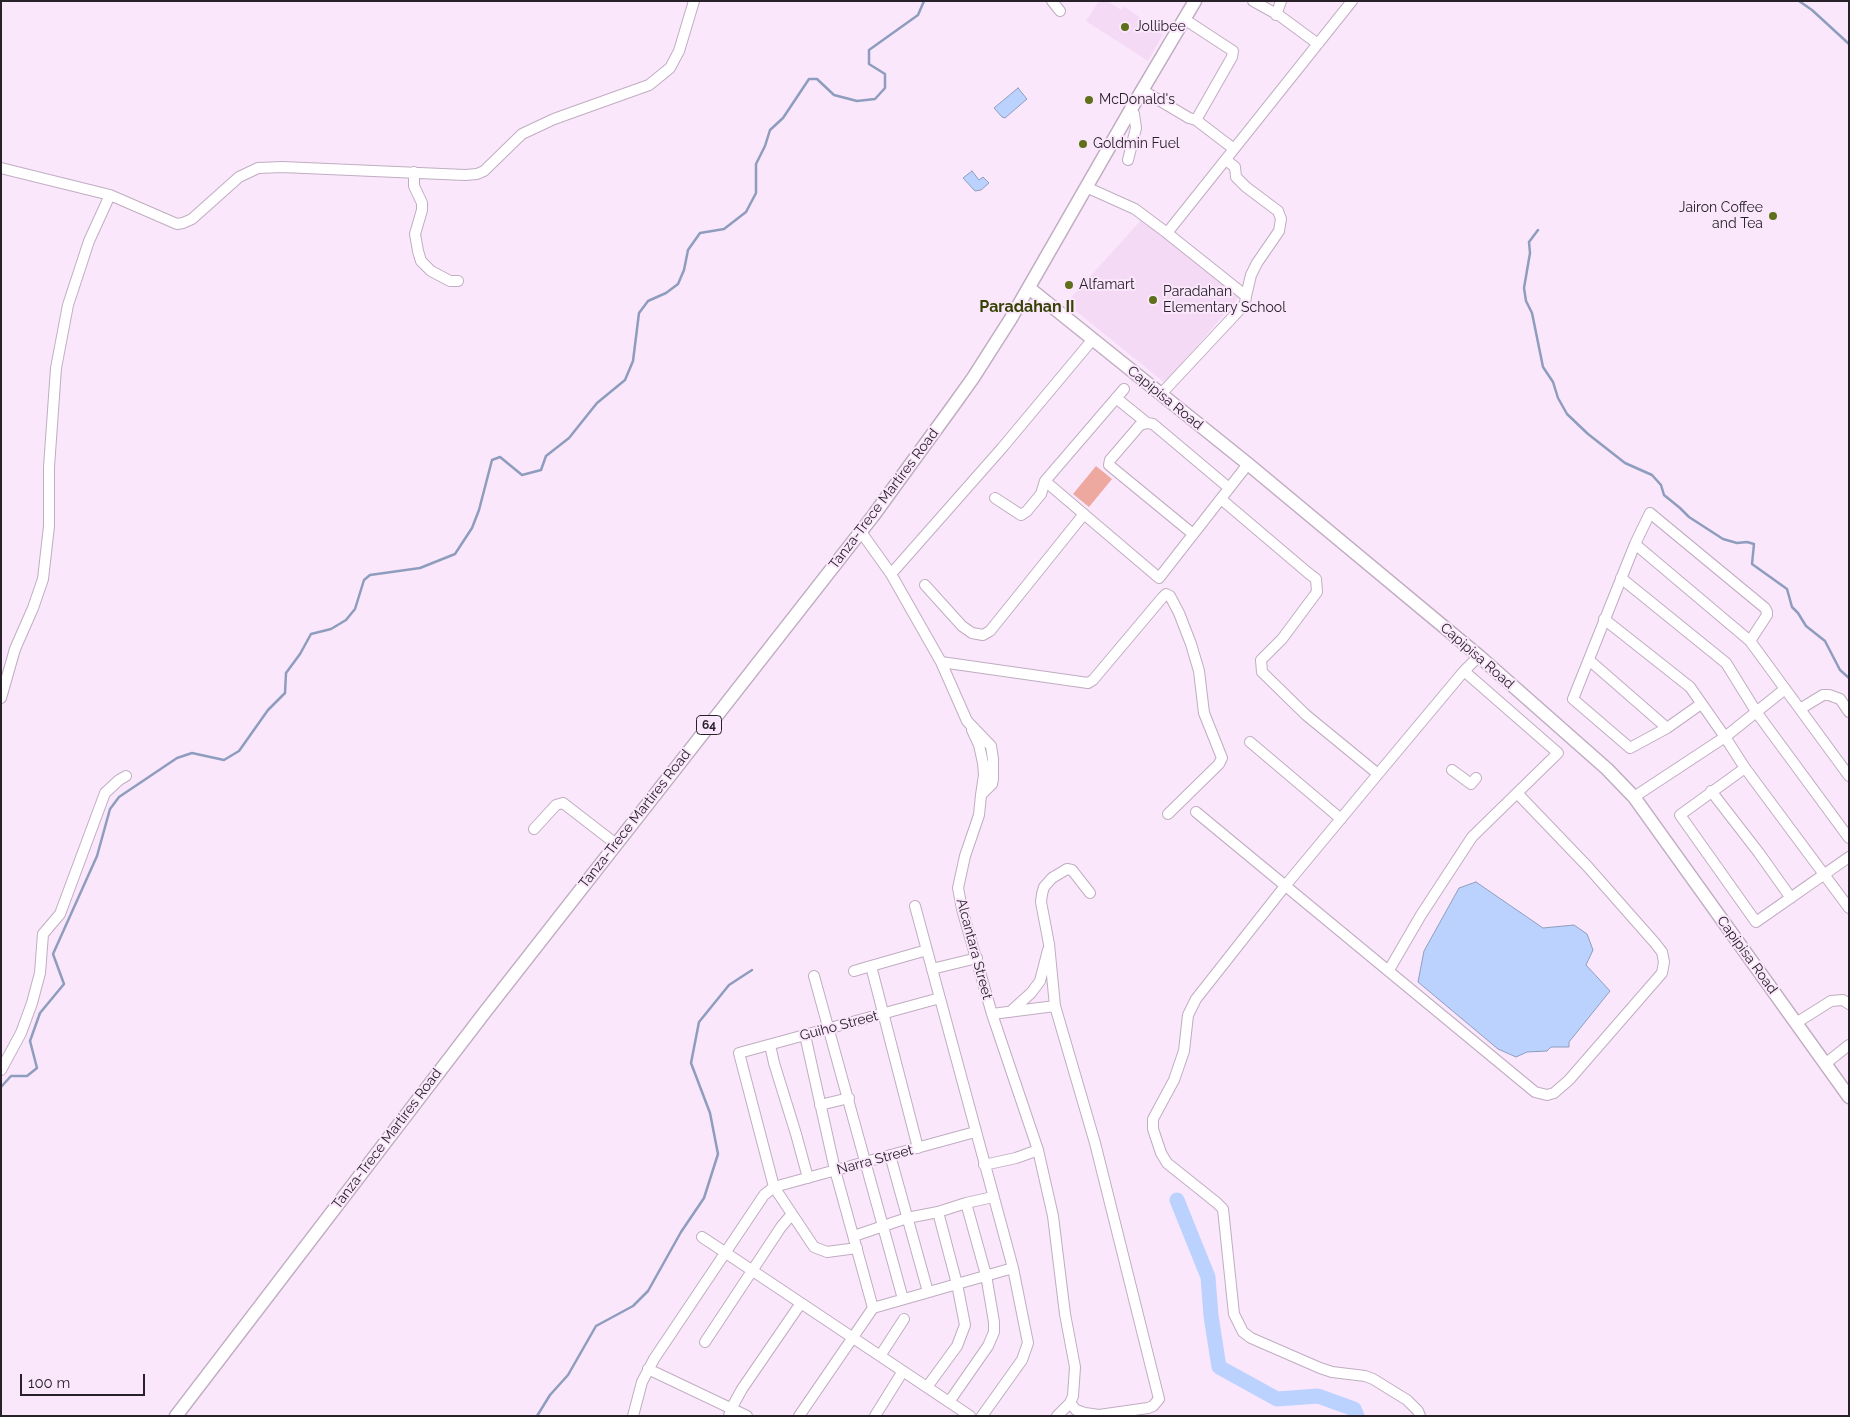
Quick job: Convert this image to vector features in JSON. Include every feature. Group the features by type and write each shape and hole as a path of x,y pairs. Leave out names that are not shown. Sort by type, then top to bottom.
{"main road":[{"name":"Tanza-Trece Martires Road","path":"176,1416 472,1027 860,532 973,378 1029,288 1131,108 1195,1"},
{"name":"Capipisa Road","path":"1029,288 1248,464 1479,656 1607,769 1634,797 1849,1097"}],"street":[{"path":"1,168 110,195 177,224 192,219 239,177 258,168 282,167 477,174 489,166 522,134 554,119 649,85 670,68 679,51 694,1"},
{"path":"1052,1 1060,11"},
{"path":"1253,1 1298,28 1318,44"},
{"path":"1276,15 1281,1"},
{"path":"1167,233 1352,1"},
{"path":"1184,19 1233,51 1232,57 1196,120"},
{"path":"1142,90 1189,118 1196,120 1234,150"},
{"path":"1128,160 1136,128 1131,108"},
{"path":"1161,394 1245,304 1251,275 1279,231 1281,219 1278,211 1246,187 1236,177 1235,167 1226,160"},
{"path":"414,172 414,186 422,203 416,234 418,251 422,261 431,271 450,281 458,281"},
{"path":"1086,187 1135,209 1246,296"},
{"path":"1,698 15,649 33,608 42,579 49,526 49,467 56,368 68,305 89,241 110,195"},
{"path":"891,574 1002,448 1093,339"},
{"path":"995,498 1021,515 1026,511 1041,494 1046,481 1124,388"},
{"path":"1116,398 1147,423"},
{"path":"1193,534 1110,465 1110,460 1140,425 1153,424 1229,488"},
{"path":"1046,481 1159,578 1248,464"},
{"path":"1220,499 1316,579 1317,592 1282,639 1261,660 1262,672 1306,715 1378,774"},
{"path":"1701,704 1668,728 1630,748 1573,699 1635,544 1650,513 1765,608 1767,616 1750,641"},
{"path":"925,585 962,626 972,633 983,635 990,630 1084,514"},
{"name":"Alcantara Street","path":"860,532 891,574 941,662 967,721 990,746 993,758 992,784 981,794 979,815 965,856 958,888 962,909 992,1014 1038,1150 1053,1216 1065,1314 1075,1367 1074,1390 1070,1403"},
{"path":"1635,544 1750,641 1849,776"},
{"path":"1621,578 1726,663 1757,713 1849,838"},
{"path":"941,662 1088,683 1093,680 1166,594 1170,596 1191,644 1199,672 1204,713 1222,758 1219,764 1168,814"},
{"path":"1604,619 1690,687 1745,768 1847,903"},
{"path":"1420,1416 1418,1411 1407,1400 1373,1379 1320,1368 1251,1338 1243,1332 1234,1314 1222,1210 1217,1203 1167,1163 1153,1129 1153,1119 1174,1080 1184,1051 1188,1014 1196,998 1285,886 1464,671 1479,656"},
{"path":"1589,660 1668,728"},
{"path":"1389,970 1421,914 1472,837 1558,753 1464,671"},
{"path":"1634,797 1725,737 1785,689"},
{"path":"1800,708 1823,695 1829,695 1840,699 1849,712"},
{"path":"1250,742 1341,819"},
{"path":"1745,768 1680,815 1756,922 1849,858"},
{"path":"1452,770 1471,784 1476,778"},
{"path":"1,1070 21,1033 35,994 40,973 43,934 60,914 105,793 126,776"},
{"path":"1711,792 1760,854 1791,898"},
{"path":"1196,812 1535,1092 1547,1095 1554,1093 1569,1080 1662,972 1664,962 1662,952 1655,943 1588,867 1517,793"},
{"path":"534,829 556,805 563,804 616,844"},
{"path":"1058,1416 1070,1403 1076,1410 1099,1414 1148,1408 1153,1406 1159,1399 1094,1143 1055,1006 1049,944 1041,902 1042,894 1048,881 1059,873 1070,869 1090,893"},
{"path":"915,906 1013,1268 1028,1343 1022,1360 982,1416"},
{"path":"1010,1012 1031,993 1040,981 1049,944"},
{"path":"854,971 927,950"},
{"path":"932,969 977,958"},
{"path":"871,966 918,1148"},
{"path":"814,976 830,1028 903,1299"},
{"name":"Guiho Street","path":"774,1187 739,1053 940,998"},
{"path":"1796,1023 1832,1001 1843,1000 1849,1004"},
{"path":"992,1014 1055,1006"},
{"path":"805,1035 835,1170 873,1308"},
{"path":"770,1045 808,1178"},
{"path":"1825,1064 1849,1045"},
{"path":"820,1105 849,1098"},
{"name":"Narra Street","path":"774,1187 975,1132"},
{"path":"984,1165 1016,1158 1038,1150"},
{"path":"890,1155 928,1292"},
{"path":"633,1416 642,1382 648,1369 764,1195 774,1187 814,1247 827,1252 857,1248"},
{"path":"854,1236 907,1218 938,1212 966,1202 993,1197"},
{"path":"949,1402 992,1340 994,1322 986,1275 966,1202"},
{"path":"927,1388 957,1346 965,1325 957,1284 938,1212"},
{"path":"705,1342 752,1270 792,1214"},
{"path":"702,1237 970,1416"},
{"path":"799,1416 873,1308 1013,1268"},
{"path":"730,1412 801,1303"},
{"path":"880,1356 904,1319"},
{"path":"648,1369 730,1412 746,1416"},
{"path":"875,1416 903,1371"}],"shaded area":[{"name":"Jollibee","path":"1099,1 1108,1 1121,10 1124,6 1163,34 1148,61 1086,21"},
{"name":"Paradahan Elementary School","path":"1144,217 1239,297 1165,383 1066,303"},
{"path":"1096,466 1112,479 1089,507 1073,494"}],"water":[{"path":"1018,88 1027,99 1005,118 1002,117 994,108"},
{"path":"972,171 979,180 983,177 989,183 981,190 975,191 963,178"},
{"path":"1476,882 1543,928 1574,925 1587,934 1593,950 1586,965 1610,991 1569,1042 1569,1047 1551,1047 1547,1051 1527,1052 1516,1057 1498,1049 1418,982 1424,951 1459,888"}],"waterway":[{"path":"1,1087 11,1076 27,1076 37,1068 30,1041 40,1013 64,984 53,954 97,856 110,809 119,797 177,758 192,753 224,760 239,751 268,710 285,693 286,673 300,654 311,634 331,629 346,620 355,609 364,580 370,575 420,568 455,554 472,528 479,510 492,460 500,457 522,475 541,470 546,456 569,438 597,403 625,380 633,361 639,313 648,301 666,293 678,284 684,270 688,250 700,233 724,229 746,212 756,193 756,164 770,130 783,118 809,79 817,79 834,95 857,101 875,99 885,88 885,74 869,64 869,50 918,15 924,1"},
{"path":"1799,1 1812,10 1849,44"},
{"path":"1538,230 1529,242 1530,253 1524,288 1526,301 1532,313 1543,367 1553,382 1558,398 1567,414 1588,434 1625,463 1652,475 1661,485 1664,495 1689,517 1723,539 1737,543 1747,542 1754,544 1752,564 1787,589 1792,607 1806,626 1825,641 1840,670 1849,678"},
{"path":"537,1416 550,1395 568,1375 596,1326 633,1306 648,1291 681,1232 704,1198 718,1154 710,1113 691,1063 699,1022 729,985 752,970"},
{"path":"1177,1200 1208,1277 1211,1316 1219,1367 1277,1399 1318,1396 1354,1409 1357,1416"}],"place":[{"name":"Jollibee","path":"1125,27"},
{"name":"McDonald's","path":"1089,100"},
{"name":"Goldmin Fuel","path":"1083,144"},
{"name":"Jairon Coffee and Tea","path":"1773,216"},
{"name":"Alfamart","path":"1069,285"},
{"name":"Paradahan Elementary School","path":"1153,300"}],"district":[{"name":"Paradahan II","path":"1027,307"}]}
